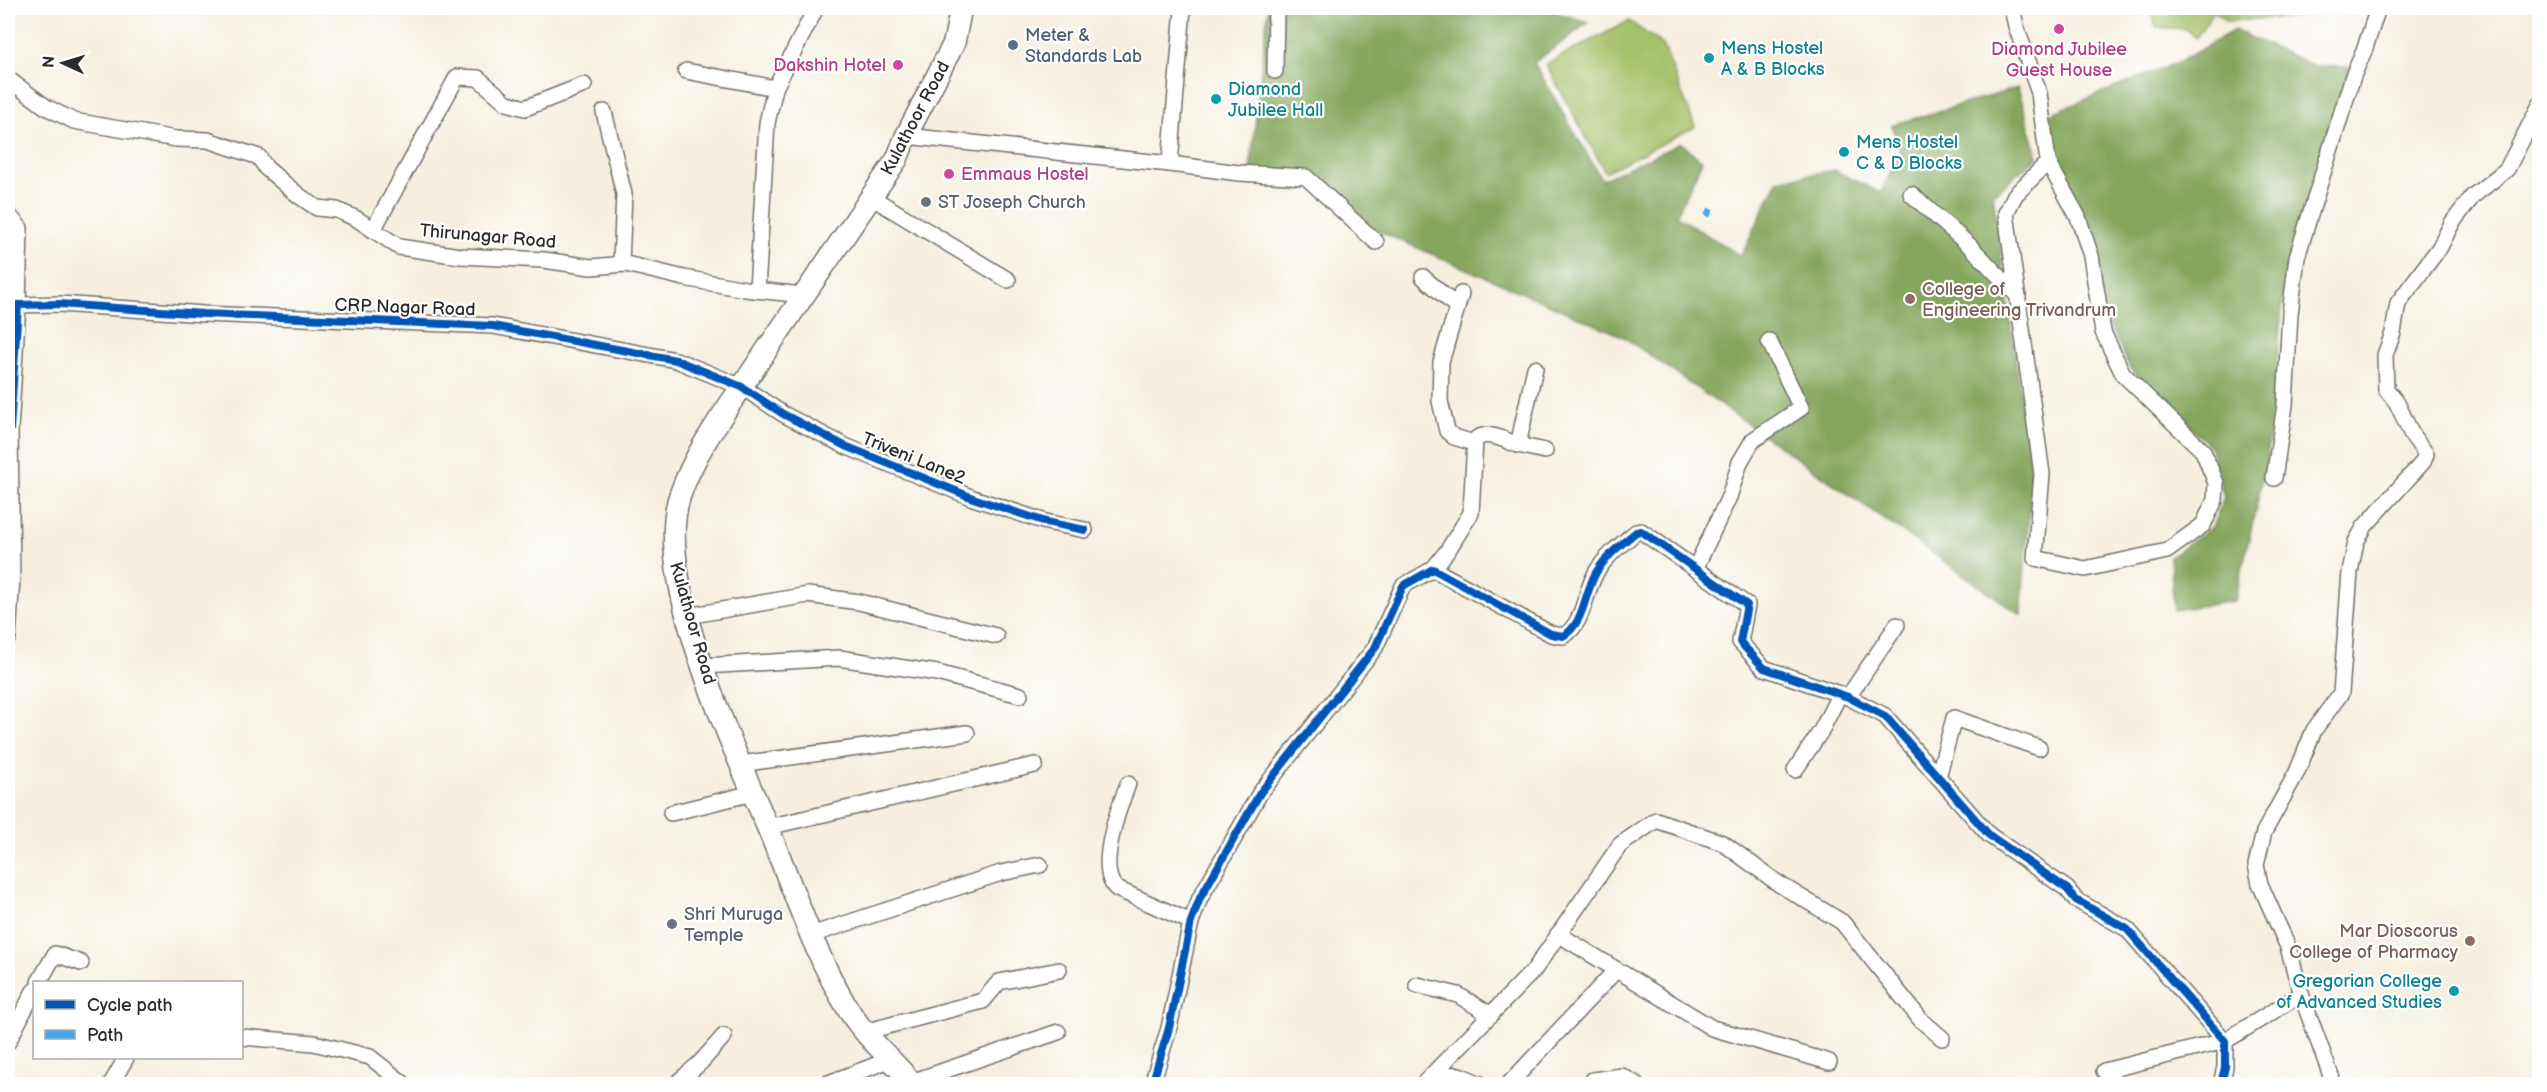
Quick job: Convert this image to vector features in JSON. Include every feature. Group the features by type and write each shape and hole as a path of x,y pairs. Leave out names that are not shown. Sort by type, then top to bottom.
{"main road":[{"name":"Kulathoor Road","path":"912,1083 892,1059 864,1032 848,1009 811,935 740,764 704,666 687,616 673,555 679,498 705,439 897,159 906,136 954,43 961,8"}],"street":[{"path":"757,290 767,123 775,88 816,8"},
{"path":"1170,164 1183,8"},
{"path":"1275,71 1276,8"},
{"path":"2012,8 2039,93 2048,162 2078,217 2091,256 2103,332 2123,374 2203,452 2216,483 2215,500 2203,525 2167,551 2085,569 2035,558 2042,474 2006,213 2015,195 2048,162"},
{"path":"2274,478 2285,405 2296,257 2353,76 2378,8"},
{"path":"686,71 775,88"},
{"path":"373,230 458,77 478,78 507,103 525,108 584,86"},
{"name":"Thirunagar Road","path":"8,79 46,107 74,122 176,139 208,140 259,157 266,168 317,208 338,210 357,219 399,247 460,256 544,260 591,267 621,264 684,278 804,295"},
{"path":"604,112 624,194 621,264"},
{"path":"2334,1084 2301,994 2288,947 2260,884 2256,865 2264,832 2297,771 2314,730 2341,693 2350,572 2356,542 2365,526 2423,462 2426,454 2412,435 2397,403 2386,389 2385,355 2398,303 2440,247 2452,223 2473,196 2507,169 2538,113"},
{"path":"906,136 1239,173 1306,177 1376,242"},
{"path":"1911,194 1970,246 2018,296"},
{"path":"871,197 1008,280"},
{"path":"8,214 20,228 13,305 9,430 12,578 8,638"},
{"path":"1423,278 1459,300 1439,371 1440,401 1447,431 1454,437 1474,443"},
{"name":"CRP Nagar Road","path":"13,305 59,304 204,314 493,326 676,360 742,387"},
{"path":"1695,569 1729,497 1740,462 1753,440 1801,408 1769,341"},
{"path":"1518,445 1535,368"},
{"name":"Triveni Lane2","path":"742,387 783,414 845,446 973,498 1046,522 1085,530"},
{"path":"1152,1084 1169,1028 1191,922 1200,898 1260,793 1375,648 1403,586 1433,569 1471,513 1474,443 1478,437 1484,435 1545,451"},
{"path":"1433,569 1551,634 1563,636 1570,631 1581,614 1593,579 1602,563 1636,532 1647,533 1748,605 1740,642 1764,668 1843,696 1885,716 1989,835 2067,889 2076,900 2127,930 2225,1041 2225,1067 2221,1084"},
{"path":"687,616 808,595 859,602 996,636"},
{"path":"1795,770 1843,696 1897,625"},
{"path":"704,666 839,658 937,673 1020,695"},
{"path":"1938,777 1954,718 2039,748"},
{"path":"740,764 967,733"},
{"path":"768,827 1035,765"},
{"path":"1128,784 1117,810 1109,858 1109,879 1117,889 1191,922"},
{"path":"671,813 753,793"},
{"path":"1429,1079 1534,970 1620,845 1656,820 1723,843 1779,884 1842,922 1921,1020 1942,1038"},
{"path":"811,935 1001,873 1040,865"},
{"path":"1558,934 1712,1028 1829,1062"},
{"path":"40,981 55,954 81,963"},
{"path":"864,1032 984,1001 999,982 1059,970"},
{"path":"1509,1084 1616,970"},
{"path":"1417,985 1458,995 1491,1015"},
{"path":"8,1042 33,993"},
{"path":"2103,1071 2225,1041 2301,994"},
{"path":"912,1083 1058,1032"},
{"path":"676,1084 701,1062 724,1036"},
{"path":"243,1037 314,1043 370,1058 404,1084"},
{"path":"111,1084 125,1059"},
{"path":"826,1084 892,1059"},
{"path":"1429,1079 1459,1076 1481,1084"},
{"path":"1592,1084 1593,1080 1622,1076 1636,1084"}],"green space":[{"path":"1541,8 1589,22 1534,63 1602,180 1681,143 1702,161 1676,216 1741,256 1778,180 1834,170 1881,193 1900,151 1892,125 2018,88 2038,157 1993,194 2032,479 2021,615 1622,336 1369,227 1310,172 1250,171 1268,9"},
{"path":"2145,8 2296,8 2294,17 2226,21 2214,11 2196,38 2185,29 2156,27 2151,13"},
{"path":"1629,21 1663,45 1695,127 1605,172 1546,64"},
{"path":"2234,30 2315,66 2350,67 2287,262 2267,459 2235,601 2174,610 2170,557 2212,527 2224,497 2210,446 2130,368 2109,325 2084,214 2056,159 2050,114 2181,61"}],"marked path":[{"path":"1707,216 1711,209"}],"cycle path":[{"path":"8,430 10,430 18,305 59,304 204,314 493,326 676,360 742,387 783,414 845,446 973,498 1046,522 1085,530"},
{"path":"1152,1084 1169,1028 1191,922 1200,898 1260,793 1375,648 1403,586 1433,569 1551,634 1563,636 1576,624 1593,579 1601,565 1620,545 1636,532 1641,531 1747,605 1740,642 1764,668 1848,697 1885,716 1989,835 2067,889 2076,900 2127,929 2225,1041 2225,1067 2221,1084"}],"place":[{"name":"Diamond Jubilee Guest House","path":"2059,29"},
{"name":"Meter & Standards Lab","path":"1013,45"},
{"name":"Mens Hostel A & B Blocks","path":"1709,58"},
{"name":"Dakshin Hotel","path":"898,65"},
{"name":"Diamond Jubilee Hall","path":"1216,99"},
{"name":"Mens Hostel C & D Blocks","path":"1844,152"},
{"name":"Emmaus Hostel","path":"949,174"},
{"name":"ST Joseph Church","path":"926,202"},
{"name":"College of Engineering Trivandrum","path":"1910,299"},
{"name":"Shri Muruga Temple","path":"672,924"},
{"name":"Mar Dioscorus College of Pharmacy","path":"2470,941"},
{"name":"Gregorian College of Advanced Studies","path":"2454,991"}]}
